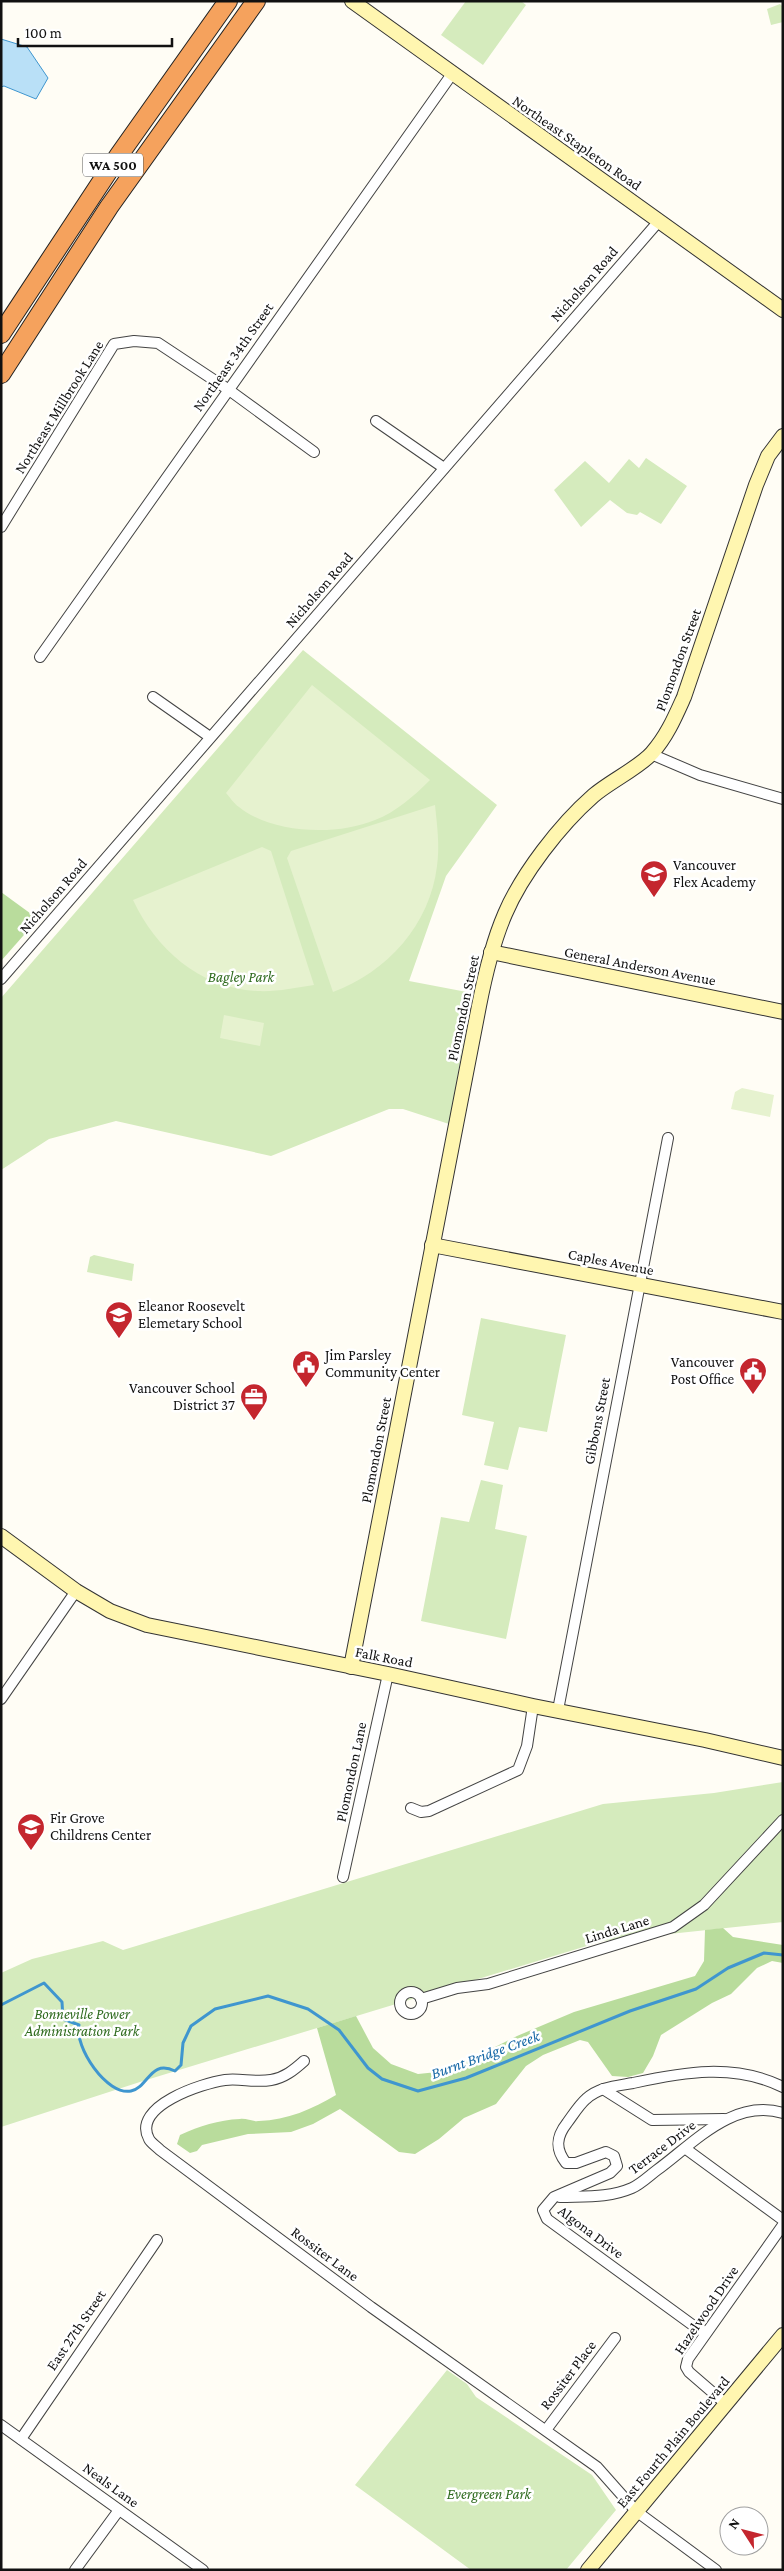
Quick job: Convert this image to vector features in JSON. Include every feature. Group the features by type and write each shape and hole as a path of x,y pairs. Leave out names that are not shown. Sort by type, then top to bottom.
{"highway":[{"name":"WA 500","path":"1,334 102,179 228,1"},
{"name":"WA 500","path":"1,374 109,207 256,1"},
{"path":"191,92 268,1"}],"street":[{"name":"Northeast Stapleton Road","path":"352,1 783,310"},
{"name":"Northeast 34th Street","path":"40,657 452,74"},
{"name":"Nicholson Road","path":"1,979 659,221"},
{"name":"Northeast Millbrook Lane","path":"1,527 114,344 134,341 158,343 229,390"},
{"path":"229,390 314,452"},
{"path":"376,422 444,468"},
{"name":"Plomondon Street","path":"351,1667 478,1006 491,952 505,912 545,849 593,796 651,754 670,729 684,697 756,486 768,456 783,436"},
{"path":"153,697 210,737"},
{"path":"651,754 700,775 783,799"},
{"name":"General Anderson Avenue","path":"491,952 783,1012"},
{"name":"Gibbons Street","path":"558,1710 638,1284 668,1138"},
{"name":"Caples Avenue","path":"432,1245 783,1312"},
{"name":"Falk Road","path":"1,1536 76,1591 110,1611 147,1625 783,1758"},
{"path":"1,1699 76,1591"},
{"name":"Plomondon Lane","path":"344,1877 388,1674"},
{"path":"411,1808 421,1812 429,1811 518,1770 527,1746 533,1706"},
{"name":"Linda Lane","path":"421,1999 457,1988 488,1984 673,1927 704,1905 783,1820"},
{"name":"Rossiter Lane","path":"304,2062 291,2073 272,2080 255,2082 227,2079 201,2084 170,2099 149,2116 146,2126 149,2138 160,2150 371,2307 546,2430 606,2475 624,2499 636,2511 716,2570"},
{"name":"Algona Drive","path":"706,2332 546,2220 543,2210 554,2197 610,2173 617,2166 614,2156 606,2152 576,2163 566,2163 559,2154 557,2144 559,2132 586,2098 603,2089 678,2073 712,2070 754,2076 783,2087"},
{"path":"603,2089 652,2120 724,2120"},
{"name":"Terrace Drive","path":"554,2197 604,2196 633,2188 724,2120 754,2109 770,2109 783,2113"},
{"path":"686,2148 783,2220"},
{"name":"Hazelwood Drive","path":"726,2404 688,2372 686,2367 706,2332 783,2224"},
{"name":"East 27th Street","path":"21,2439 157,2240"},
{"name":"East Fourth Plain Boulevard","path":"588,2570 783,2335"},
{"name":"Rossiter Place","path":"546,2430 615,2338"},
{"name":"Neals Lane","path":"1,2425 203,2570"},
{"path":"75,2570 119,2510"}],"green space":[{"path":"466,1 521,1 526,5 483,65 441,35"},
{"path":"780,4 783,7 783,22 771,25 767,9"},
{"path":"646,458 687,486 661,524 640,512 637,515 627,513 610,500 581,527 554,490 585,461 609,483 629,459 639,468"},
{"name":"Bagley Park","path":"303,650 497,805 446,876 409,981 472,993 449,1124 403,1109 389,1109 271,1156 116,1121 49,1139 1,1170 1,998"},
{"path":"312,685 430,780 411,798 390,813 360,825 342,829 305,830 287,827 269,823 237,806 226,793"},
{"path":"435,805 438,843 437,866 433,888 415,927 403,944 388,959 353,983 333,992 287,858 291,851"},
{"path":"262,847 271,851 314,985 257,991 236,988 198,974 167,950 143,918 133,900"},
{"path":"1,892 38,919 1,961"},
{"path":"224,1015 264,1023 260,1046 220,1038"},
{"path":"742,1088 774,1095 770,1117 731,1109 735,1092"},
{"path":"94,1255 134,1264 132,1281 87,1272 90,1257"},
{"path":"481,1318 566,1335 547,1432 519,1427 508,1470 484,1465 494,1422 462,1415"},
{"path":"481,1480 503,1485 495,1529 527,1536 506,1639 421,1621 441,1517 469,1522"},
{"name":"Bonneville Power Administration Park","path":"783,1782 783,1922 603,1941 143,2081 1,2127 1,1973 32,1959 103,1941 123,1950 603,1804 714,1793"},
{"path":"723,1928 733,1937 783,1945 783,1963 772,1961 757,1968 731,1994 712,2003 661,2035 653,2056 643,2073 628,2077 612,2076 588,2042 580,2040 543,2055 526,2066 496,2104 464,2118 439,2139 415,2154 399,2152 340,2109 313,2124 291,2132 248,2134 202,2145 197,2151 190,2153 177,2144 180,2135 209,2124 242,2119 269,2120 290,2116 318,2105 336,2095 317,2028 356,2016 373,2048 391,2064 418,2074 447,2071 517,2036 574,2012 695,1976 704,1961 705,1930"},
{"name":"Evergreen Park","path":"447,2370 467,2384 476,2397 592,2475 616,2510 566,2570 471,2570 355,2485"}],"water":[{"path":"1,39 27,47 48,78 36,99 4,86 1,87"}],"waterway":[{"name":"Burnt Bridge Creek","path":"1,2005 44,1983 62,2002 63,2019 79,2025 82,2045 94,2068 112,2086 122,2091 131,2091 160,2068 175,2071 181,2065 183,2043 191,2026 215,2009 268,1996 308,2009 339,2030 368,2068 382,2079 418,2091 466,2078 630,2011 696,1989 728,1968 764,1953 783,1955"}],"place":[{"name":"Vancouver Flex Academy","path":"654,898"},
{"name":"Eleanor Roosevelt Elemetary School","path":"119,1339"},
{"name":"Jim Parsley Community Center","path":"306,1388"},
{"name":"Vancouver Post Office","path":"753,1395"},
{"name":"Vancouver School District 37","path":"254,1421"},
{"name":"Fir Grove Childrens Center","path":"31,1851"}]}
